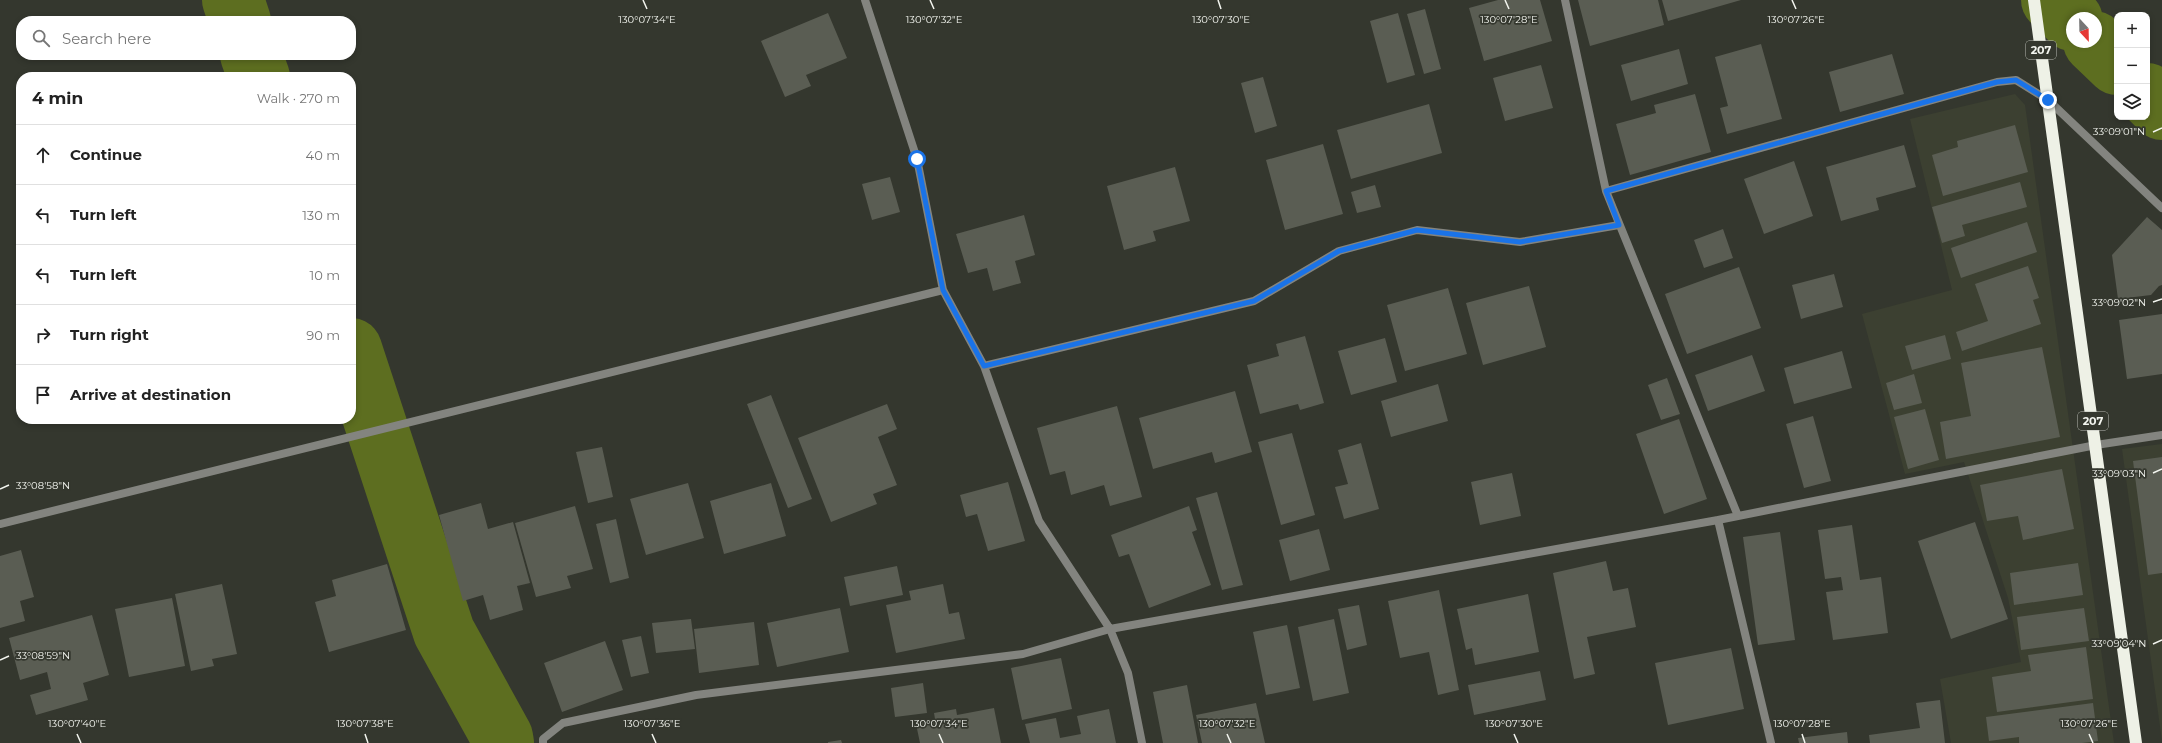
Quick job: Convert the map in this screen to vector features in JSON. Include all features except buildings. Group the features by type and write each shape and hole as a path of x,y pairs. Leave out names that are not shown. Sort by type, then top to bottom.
{"highway":[{"name":"207","path":"2034,0 2136,743"}],"street":[{"path":"865,0 917,159 943,290 984,366 1039,521 1110,629 1128,673 1142,743"},
{"path":"1565,0 1606,191 1738,516"},
{"path":"1606,191 1997,82 2016,80 2048,100 2162,208"},
{"path":"984,366 1254,301 1339,251 1417,230 1520,242 1619,225"},
{"path":"0,524 943,290"},
{"path":"543,743 543,738 563,723 696,695 1023,654 1110,629 1718,520 2096,445 2162,435"},
{"path":"1718,520 1771,743"}],"shaded area":[{"path":"2015,94 2025,105 2114,743 1951,743 1940,679 2021,662 2008,598 1964,462 1905,474 1862,314 1952,290 1910,119"},
{"path":"2162,444 2162,741 2122,449"}],"waterway":[{"path":"233,0 238,16"},
{"path":"2052,0 2066,14"},
{"path":"2100,48 2114,61"},
{"path":"253,60 257,72"},
{"path":"2150,97 2162,109"},
{"path":"356,364 444,632 502,737 503,743"}],"route":[{"path":"917,159 943,290 984,366 1254,301 1339,251 1417,230 1520,242 1619,225 1606,191 1997,82 2016,80 2048,100"}]}
